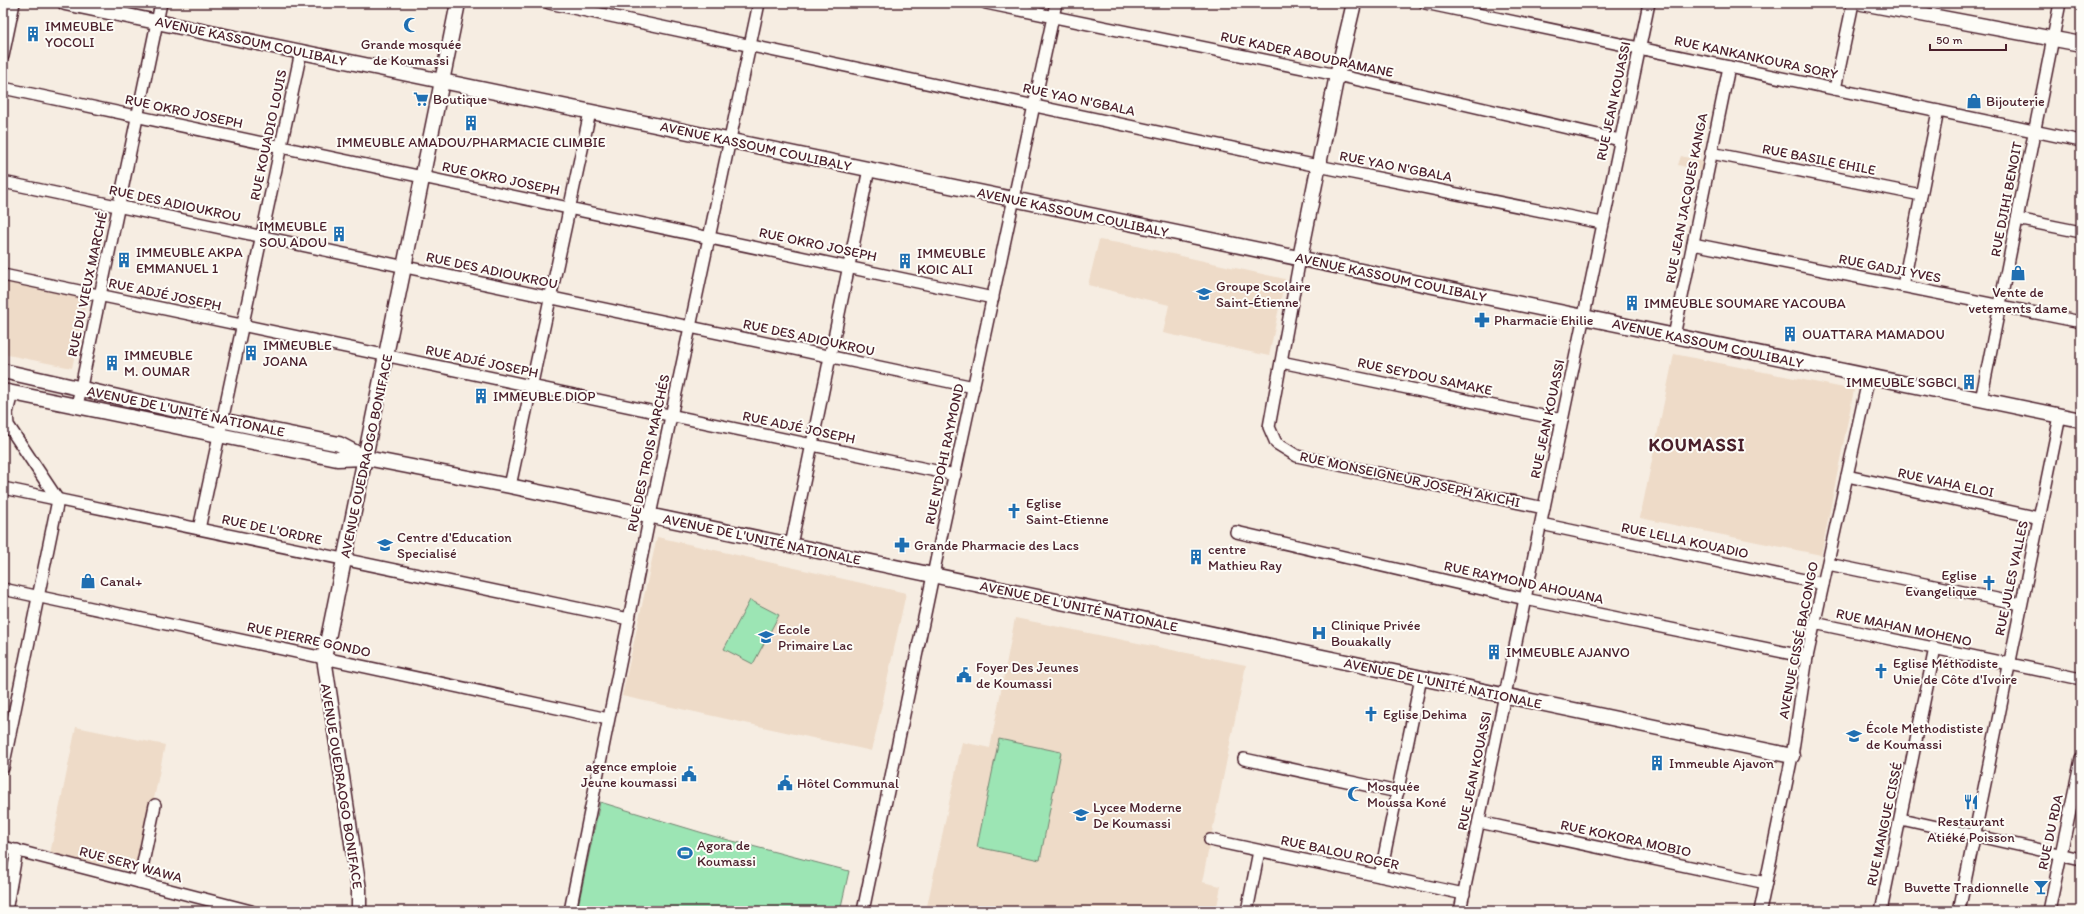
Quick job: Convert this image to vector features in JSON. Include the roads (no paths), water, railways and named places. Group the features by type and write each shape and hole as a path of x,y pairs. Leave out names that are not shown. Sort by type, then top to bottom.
{"street":[{"path":"3,56 14,3"},
{"name":"AVENUE KASSOUM COULIBALY","path":"65,3 2081,420"},
{"name":"RUE DU VIEUX MARCHÉ","path":"77,406 161,3"},
{"name":"AVENUE OUEDRAOGO BONIFACE","path":"359,911 359,889 324,658 406,267 458,3"},
{"name":"RUE YAO N'GBALA","path":"549,3 1034,104 1318,166 1602,223"},
{"name":"RUE DES TROIS MARCHÉS","path":"570,911 650,515 759,3"},
{"name":"RUE KADER ABOUDRAMANE","path":"986,3 1337,75 1620,140"},
{"name":"RUE N'DOHI RAYMOND","path":"864,911 933,575 1056,3"},
{"name":"RUE MONSEIGNEUR JOSEPH AKICHI","path":"1354,3 1318,166 1269,426 1276,444 1296,456 1544,508"},
{"name":"RUE KANKANKOURA SORY","path":"1425,3 2081,141"},
{"name":"RUE JEAN KOUASSI","path":"1464,910 1464,894 1602,223 1649,3"},
{"path":"1835,89 1853,3"},
{"path":"1862,3 2081,44"},
{"name":"RUE DJIHI BENOIT","path":"1981,400 2060,3"},
{"name":"RUE KOUADIO LOUIS","path":"199,529 301,52"},
{"name":"RUE JEAN JACQUES KANGA","path":"1674,336 1728,67"},
{"name":"RUE OKRO JOSEPH","path":"3,88 709,236 993,298"},
{"path":"1903,286 1938,111"},
{"path":"510,486 590,112"},
{"name":"RUE BASILE EHILE","path":"1711,153 1921,195"},
{"path":"791,545 869,169"},
{"name":"RUE DES ADIOUKROU","path":"3,182 974,387"},
{"path":"2017,219 2081,232"},
{"name":"RUE GADJI YVES","path":"1693,244 2081,322"},
{"name":"RUE ADJÉ JOSEPH","path":"3,275 955,475"},
{"name":"RUE SEYDOU SAMAKE","path":"1281,362 1562,420"},
{"name":"AVENUE DE L'UNITÉ NATIONALE","path":"3,371 339,444 366,458"},
{"name":"AVENUE CISSÉ BACONGO","path":"1760,911 1792,756 1807,657 1869,376"},
{"path":"3,768 58,500 8,425 7,392"},
{"name":"AVENUE DE L'UNITÉ NATIONALE","path":"7,392 337,460 366,458 510,486 1792,756"},
{"name":"RUE JULES VALLES","path":"1959,911 2060,416"},
{"name":"RUE VAHA ELOI","path":"1847,476 2039,518"},
{"name":"RUE DE L'ORDRE","path":"3,488 629,619"},
{"name":"RUE LELLA KOUADIO","path":"1541,524 1823,584"},
{"name":"RUE RAYMOND AHOUANA","path":"1236,532 1525,599 1807,657"},
{"path":"1828,564 2021,604"},
{"name":"RUE PIERRE GONDO","path":"3,589 608,719"},
{"name":"RUE MAHAN MOHENO","path":"1814,623 2081,679"},
{"name":"RUE MANGUE CISSÉ","path":"1881,911 1935,648"},
{"path":"1380,876 1421,678"},
{"path":"1244,759 1398,792"},
{"name":"RUE DU RDA","path":"2049,911 2081,759"},
{"path":"139,882 155,805"},
{"path":"1901,819 2081,859"},
{"name":"RUE KOKORA MOBIO","path":"1479,822 1766,883"},
{"name":"RUE BALOU ROGER","path":"1210,840 1464,894"},
{"name":"RUE SERY WAWA","path":"3,846 252,911"},
{"path":"6,911 17,850"},
{"path":"1247,911 1259,851"}],"place":[{"name":"Grande mosquée de Koumassi","path":"411,25"},
{"name":"IMMEUBLE YOCOLI","path":"33,34"},
{"name":"Boutique","path":"421,99"},
{"name":"Bijouterie","path":"1974,101"},
{"name":"IMMEUBLE AMADOU/PHARMACIE CLIMBIE","path":"471,123"},
{"name":"IMMEUBLE SOU ADOU","path":"339,234"},
{"name":"IMMEUBLE AKPA EMMANUEL 1","path":"124,260"},
{"name":"IMMEUBLE KOIC ALI","path":"905,261"},
{"name":"Vente de vetements dame","path":"2018,273"},
{"name":"Groupe Scolaire Saint-Étienne","path":"1204,294"},
{"name":"IMMEUBLE SOUMARE YACOUBA","path":"1632,303"},
{"name":"Pharmacie Ehilie","path":"1482,320"},
{"name":"OUATTARA MAMADOU","path":"1790,334"},
{"name":"IMMEUBLE JOANA","path":"251,353"},
{"name":"IMMEUBLE M. OUMAR","path":"112,363"},
{"name":"IMMEUBLE SGBCI","path":"1969,382"},
{"name":"IMMEUBLE DIOP","path":"481,396"},
{"name":"Eglise Saint-Etienne","path":"1014,511"},
{"name":"Centre d'Education Specialisé","path":"385,545"},
{"name":"Grande Pharmacie des Lacs","path":"902,545"},
{"name":"centre Mathieu Ray","path":"1196,557"},
{"name":"Canal+","path":"88,581"},
{"name":"Eglise Evangelique","path":"1989,583"},
{"name":"Clinique Privée Bouakally","path":"1319,633"},
{"name":"Ecole Primaire Lac","path":"766,637"},
{"name":"IMMEUBLE AJANVO","path":"1494,652"},
{"name":"Eglise Méthodiste Unie de Côte d'Ivoire","path":"1881,671"},
{"name":"Foyer Des Jeunes de Koumassi","path":"964,675"},
{"name":"Eglise Dehima","path":"1371,714"},
{"name":"École Methodististe de Koumassi","path":"1854,736"},
{"name":"Immeuble Ajavon","path":"1657,763"},
{"name":"agence emploie Jeune koumassi","path":"689,774"},
{"name":"Hôtel Communal","path":"785,783"},
{"name":"Mosquée Moussa Koné","path":"1355,794"},
{"name":"Restaurant Atiéké Poisson","path":"1971,802"},
{"name":"Lycee Moderne De Koumassi","path":"1081,815"},
{"name":"Agora de Koumassi","path":"685,853"},
{"name":"Buvette Tradionnelle","path":"2041,887"}],"district":[{"name":"KOUMASSI","path":"1697,445"}]}
